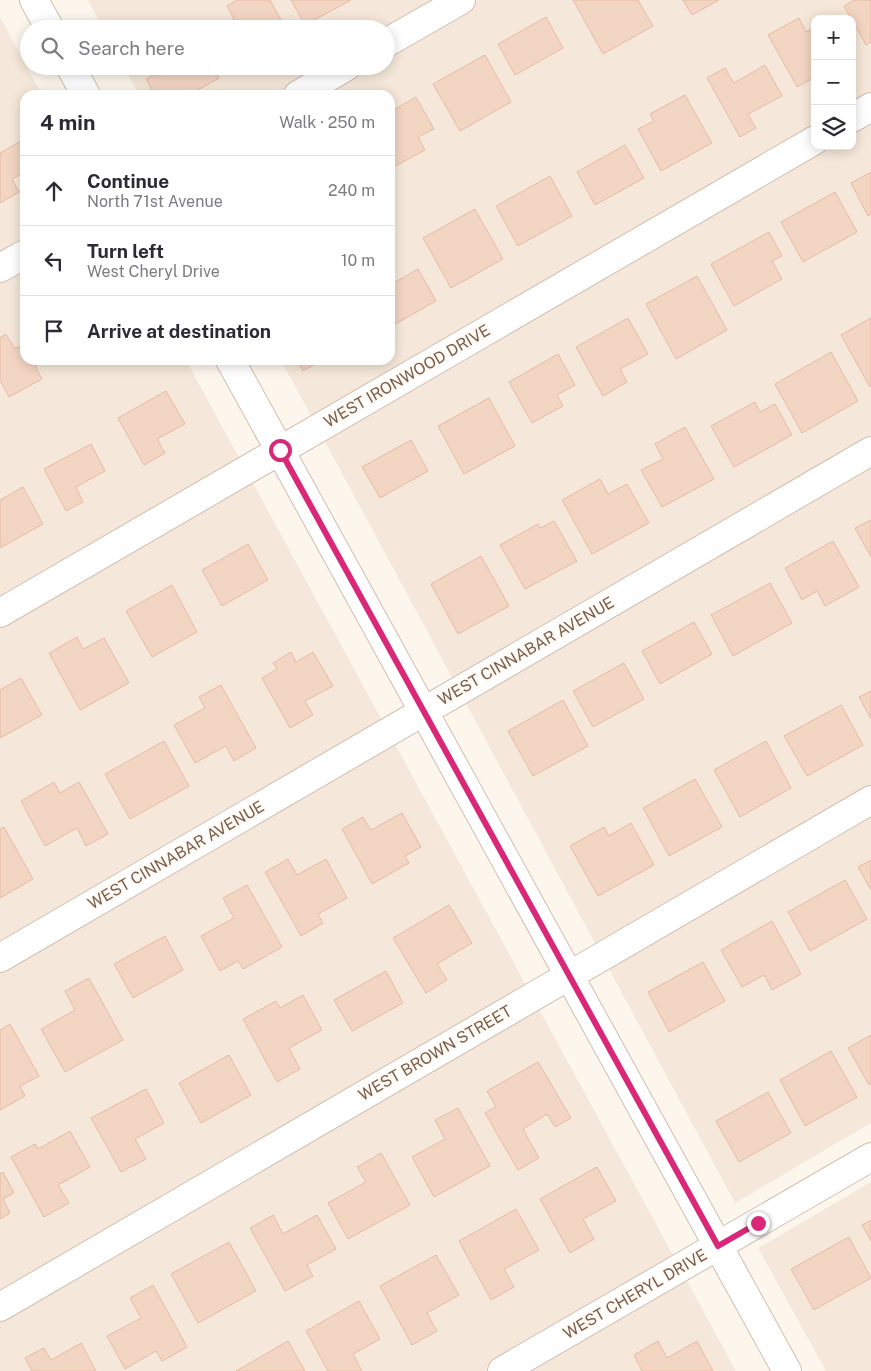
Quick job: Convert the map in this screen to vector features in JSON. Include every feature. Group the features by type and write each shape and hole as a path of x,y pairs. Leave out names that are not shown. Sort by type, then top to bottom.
{"street":[{"path":"34,0 45,20"},
{"path":"395,39 461,0"},
{"path":"75,75 83,90"},
{"path":"306,90 332,75"},
{"path":"856,116 871,107"},
{"name":"WEST IRONWOOD DRIVE","path":"0,613 811,142"},
{"path":"0,268 20,257"},
{"path":"233,365 570,974 787,1371"},
{"name":"WEST CINNABAR AVENUE","path":"0,958 423,710 871,451"},
{"name":"WEST BROWN STREET","path":"0,1307 871,800"},
{"name":"WEST CHERYL DRIVE","path":"502,1371 871,1157"}],"shaded area":[{"path":"88,0 871,0 871,1123 735,1203 284,365 395,365 395,90 136,90 128,75 395,75 395,20 98,20"},
{"path":"0,17 20,54 20,75 31,75 39,90 20,90 20,365 189,365 736,1371 0,1371"},
{"path":"871,1182 871,1371 826,1371 758,1248"}],"building":[{"path":"237,0 270,0 281,20 232,20 234,19 227,6"},
{"path":"291,0 351,0 314,20 302,20"},
{"path":"573,0 638,0 653,26 603,54"},
{"path":"683,0 719,0 692,15"},
{"path":"854,0 871,0 871,42 866,45 856,27 856,15 849,15 844,6"},
{"path":"546,17 563,48 515,75 498,44"},
{"path":"799,18 806,32 811,29 811,79 797,87 768,35"},
{"path":"485,55 511,102 460,131 433,84"},
{"path":"765,65 782,96 748,114 756,128 740,137 707,78 725,68 734,83"},
{"path":"153,75 218,75 219,78 198,90 152,90 146,79"},
{"path":"685,95 712,143 661,171 638,129 654,121 650,114"},
{"path":"416,97 434,129 418,137 425,150 395,166 395,109"},
{"path":"20,142 20,175 12,179 19,192 0,203 0,153"},
{"path":"625,145 644,178 595,205 577,172"},
{"path":"871,172 871,214 868,216 851,183"},
{"path":"550,176 572,216 518,246 496,206"},
{"path":"835,192 857,232 803,262 781,222"},
{"path":"475,209 503,259 451,288 423,238"},
{"path":"769,232 782,256 772,261 782,279 734,306 711,264"},
{"path":"418,269 436,301 395,324 395,282"},
{"path":"697,276 727,330 676,359 646,304"},
{"path":"628,318 648,354 620,369 627,382 603,396 576,347"},
{"path":"871,318 871,386 870,387 841,335"},
{"path":"6,334 15,349 20,346 20,365 37,365 35,366 42,379 9,397 0,380 0,338"},
{"path":"831,352 858,401 802,433 775,384"},
{"path":"558,354 575,385 557,395 563,406 532,423 509,382"},
{"path":"300,365 313,365 303,371"},
{"path":"166,391 185,424 157,439 165,453 144,465 118,418"},
{"path":"489,398 515,446 464,474 438,426"},
{"path":"755,402 760,412 775,404 792,435 734,467 711,426"},
{"path":"685,427 714,479 662,507 641,470 663,459 655,444"},
{"path":"411,440 428,471 380,498 362,467"},
{"path":"91,444 105,471 76,487 83,502 66,511 44,469"},
{"path":"600,479 608,494 627,484 649,523 592,554 562,500"},
{"path":"23,487 43,524 0,548 0,500"},
{"path":"871,520 871,557 855,528"},
{"path":"554,521 577,561 525,589 500,545 538,524 540,528"},
{"path":"833,541 859,587 825,606 817,591 802,600 785,568"},
{"path":"248,544 268,580 222,606 202,570"},
{"path":"481,556 509,606 458,634 431,584"},
{"path":"770,583 792,623 733,656 711,615"},
{"path":"172,585 197,632 152,657 126,611"},
{"path":"694,622 712,654 660,684 642,651"},
{"path":"77,637 83,649 104,638 129,683 80,710 49,653"},
{"path":"291,652 296,662 313,652 333,686 305,701 313,715 290,728 262,678 277,669 273,663"},
{"path":"624,663 644,699 593,727 573,691"},
{"path":"21,678 42,715 0,738 0,690"},
{"path":"221,685 256,748 234,761 226,746 195,763 174,725 205,708 199,697"},
{"path":"871,691 871,719 859,697"},
{"path":"563,700 588,746 533,776 508,731"},
{"path":"841,705 863,745 807,776 784,736"},
{"path":"164,741 189,786 130,819 105,774"},
{"path":"766,741 791,788 740,817 714,770"},
{"path":"695,779 722,827 669,856 643,808"},
{"path":"54,782 60,793 79,782 108,834 86,846 77,828 45,846 21,801"},
{"path":"402,813 421,847 405,856 409,863 372,884 342,829 363,817 371,830"},
{"path":"631,823 654,865 598,896 570,846 604,827 609,836"},
{"path":"4,827 33,879 0,898 0,829"},
{"path":"288,859 297,875 326,859 347,898 318,914 323,923 301,936 265,872"},
{"path":"871,860 871,890 858,867"},
{"path":"845,880 867,919 810,951 788,912"},
{"path":"247,885 282,947 243,969 238,961 220,971 201,936 234,918 223,898"},
{"path":"449,905 472,943 437,964 447,980 426,993 393,938"},
{"path":"772,921 801,974 772,990 764,975 742,987 721,950"},
{"path":"165,936 183,970 133,998 114,964"},
{"path":"703,962 725,1001 669,1032 648,992"},
{"path":"386,971 403,1003 352,1031 334,1000"},
{"path":"89,978 123,1040 65,1072 41,1029 75,1010 65,991"},
{"path":"303,995 322,1030 289,1048 300,1069 277,1082 243,1019 276,1001 280,1008"},
{"path":"10,1024 39,1076 20,1086 25,1096 0,1110 0,1030"},
{"path":"871,1035 871,1084 869,1085 848,1048"},
{"path":"831,1051 857,1097 805,1126 780,1080"},
{"path":"229,1055 251,1095 201,1123 179,1083"},
{"path":"538,1062 571,1118 555,1127 547,1114 523,1129 539,1158 518,1170 485,1113 496,1107 487,1091"},
{"path":"146,1089 164,1123 135,1139 146,1159 121,1172 91,1118"},
{"path":"768,1092 791,1133 739,1162 716,1121"},
{"path":"458,1108 490,1166 434,1197 412,1157 445,1139 435,1120"},
{"path":"70,1131 90,1167 58,1185 69,1203 44,1217 11,1157 35,1144 38,1149"},
{"path":"381,1153 410,1205 348,1239 328,1203 366,1182 357,1167"},
{"path":"597,1167 616,1201 583,1219 594,1239 570,1253 540,1199"},
{"path":"3,1172 14,1193 3,1199 10,1213 0,1219 0,1174"},
{"path":"516,1209 539,1250 504,1269 514,1287 491,1300 459,1241"},
{"path":"273,1215 283,1234 317,1215 336,1249 307,1265 313,1276 285,1291 250,1228"},
{"path":"871,1220 871,1241 862,1225"},
{"path":"849,1237 871,1278 814,1310 791,1269"},
{"path":"229,1242 256,1291 198,1323 171,1274"},
{"path":"436,1255 459,1295 427,1313 437,1331 412,1345 380,1286"},
{"path":"153,1285 187,1347 162,1361 156,1351 125,1369 107,1336 141,1318 130,1298"},
{"path":"359,1301 380,1339 353,1354 362,1371 328,1371 306,1331"},
{"path":"288,1341 305,1371 236,1371"},
{"path":"658,1341 667,1358 697,1341 713,1371 642,1371 634,1355"},
{"path":"81,1343 96,1371 32,1371 25,1358 44,1348 51,1360"}],"route":[{"path":"280,450 718,1246 758,1223"}]}
